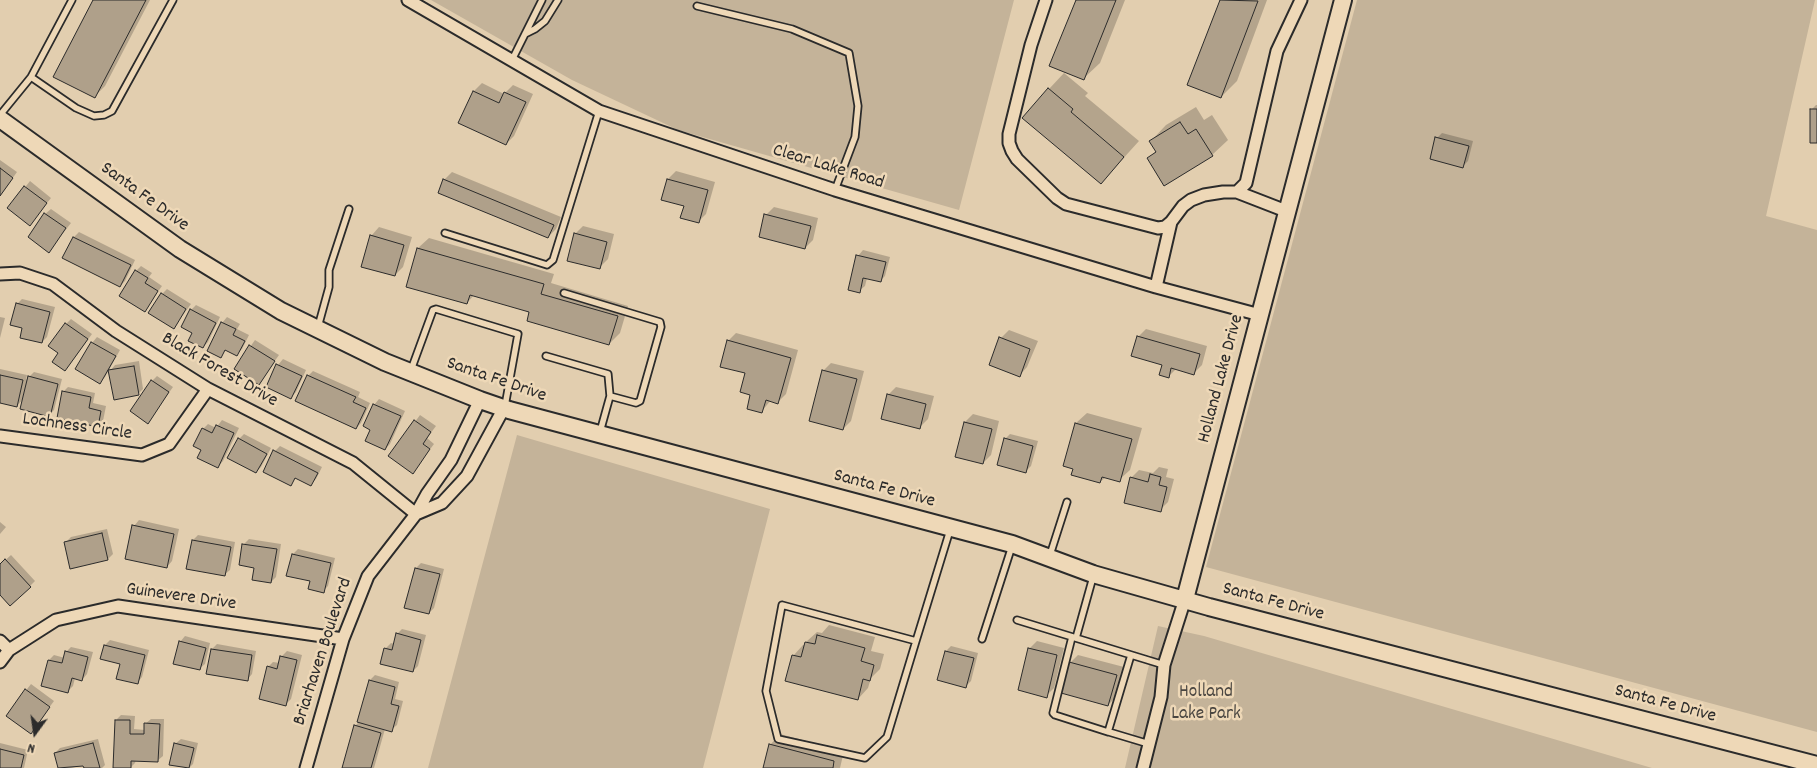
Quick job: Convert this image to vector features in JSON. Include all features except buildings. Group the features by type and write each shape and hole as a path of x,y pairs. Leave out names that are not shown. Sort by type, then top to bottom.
{"main road":[{"name":"Holland Lake Drive","path":"1184,599 1343,0"},
{"name":"Santa Fe Drive","path":"0,117 180,249 281,311 385,362 480,400 1012,544 1094,574 1184,599 1817,765"}],"street":[{"name":"Clear Lake Road","path":"408,0 599,111 835,190 1156,288 1260,315"},
{"path":"1046,0 1030,45 1009,134 1012,151 1057,198 1066,204 1158,228 1165,227 1171,222 1183,206 1191,200 1204,195 1223,192 1237,192 1286,211"},
{"path":"1237,192 1246,183 1278,51 1301,0"},
{"path":"1156,288 1171,222"},
{"name":"Black Forest Drive","path":"0,274 20,273 53,284 116,331 208,389 352,464 416,514"},
{"name":"Lochness Circle","path":"0,436 142,455 169,444 208,389"},
{"name":"Briarhaven Boulevard","path":"306,768 343,639 368,576 416,514 427,494 451,460 480,400"},
{"path":"416,514 442,503 467,476 504,408"},
{"name":"Holland Lake Drive","path":"1142,768 1161,698 1164,665 1184,599"},
{"name":"Guinevere Drive","path":"0,662 9,650 56,620 118,606 343,639"},
{"path":"0,641 9,650"}],"lane":[{"path":"0,117 31,77 72,0"},
{"path":"31,77 76,108 94,116 104,115 112,111 173,0"},
{"path":"512,60 542,0"},
{"path":"525,34 545,21 558,0"},
{"path":"697,6 792,30 849,53 858,106 855,138 835,190"},
{"path":"445,233 547,265 553,260 599,111"},
{"path":"317,329 329,287 329,270 349,209"},
{"path":"564,293 660,322 661,327 640,401 636,403 610,396"},
{"path":"411,372 433,310 436,309 518,334 504,408"},
{"path":"546,356 608,374 610,396 600,434"},
{"path":"1049,558 1067,502"},
{"path":"916,641 782,605 766,691 778,739 864,758 887,737 916,641 950,528"},
{"path":"982,639 1012,544"},
{"path":"1094,574 1053,713 1149,744"},
{"path":"1016,620 1164,665"},
{"path":"1109,732 1131,655"}],"green space":[{"path":"431,0 1014,0 959,210 678,130 572,80"},
{"path":"1357,0 1815,0 1766,216 1817,230 1817,732 1206,567"},
{"path":"517,435 770,509 703,768 428,768"},
{"name":"Holland Lake Park","path":"1158,626 1204,636 1652,768 1125,768"}]}
